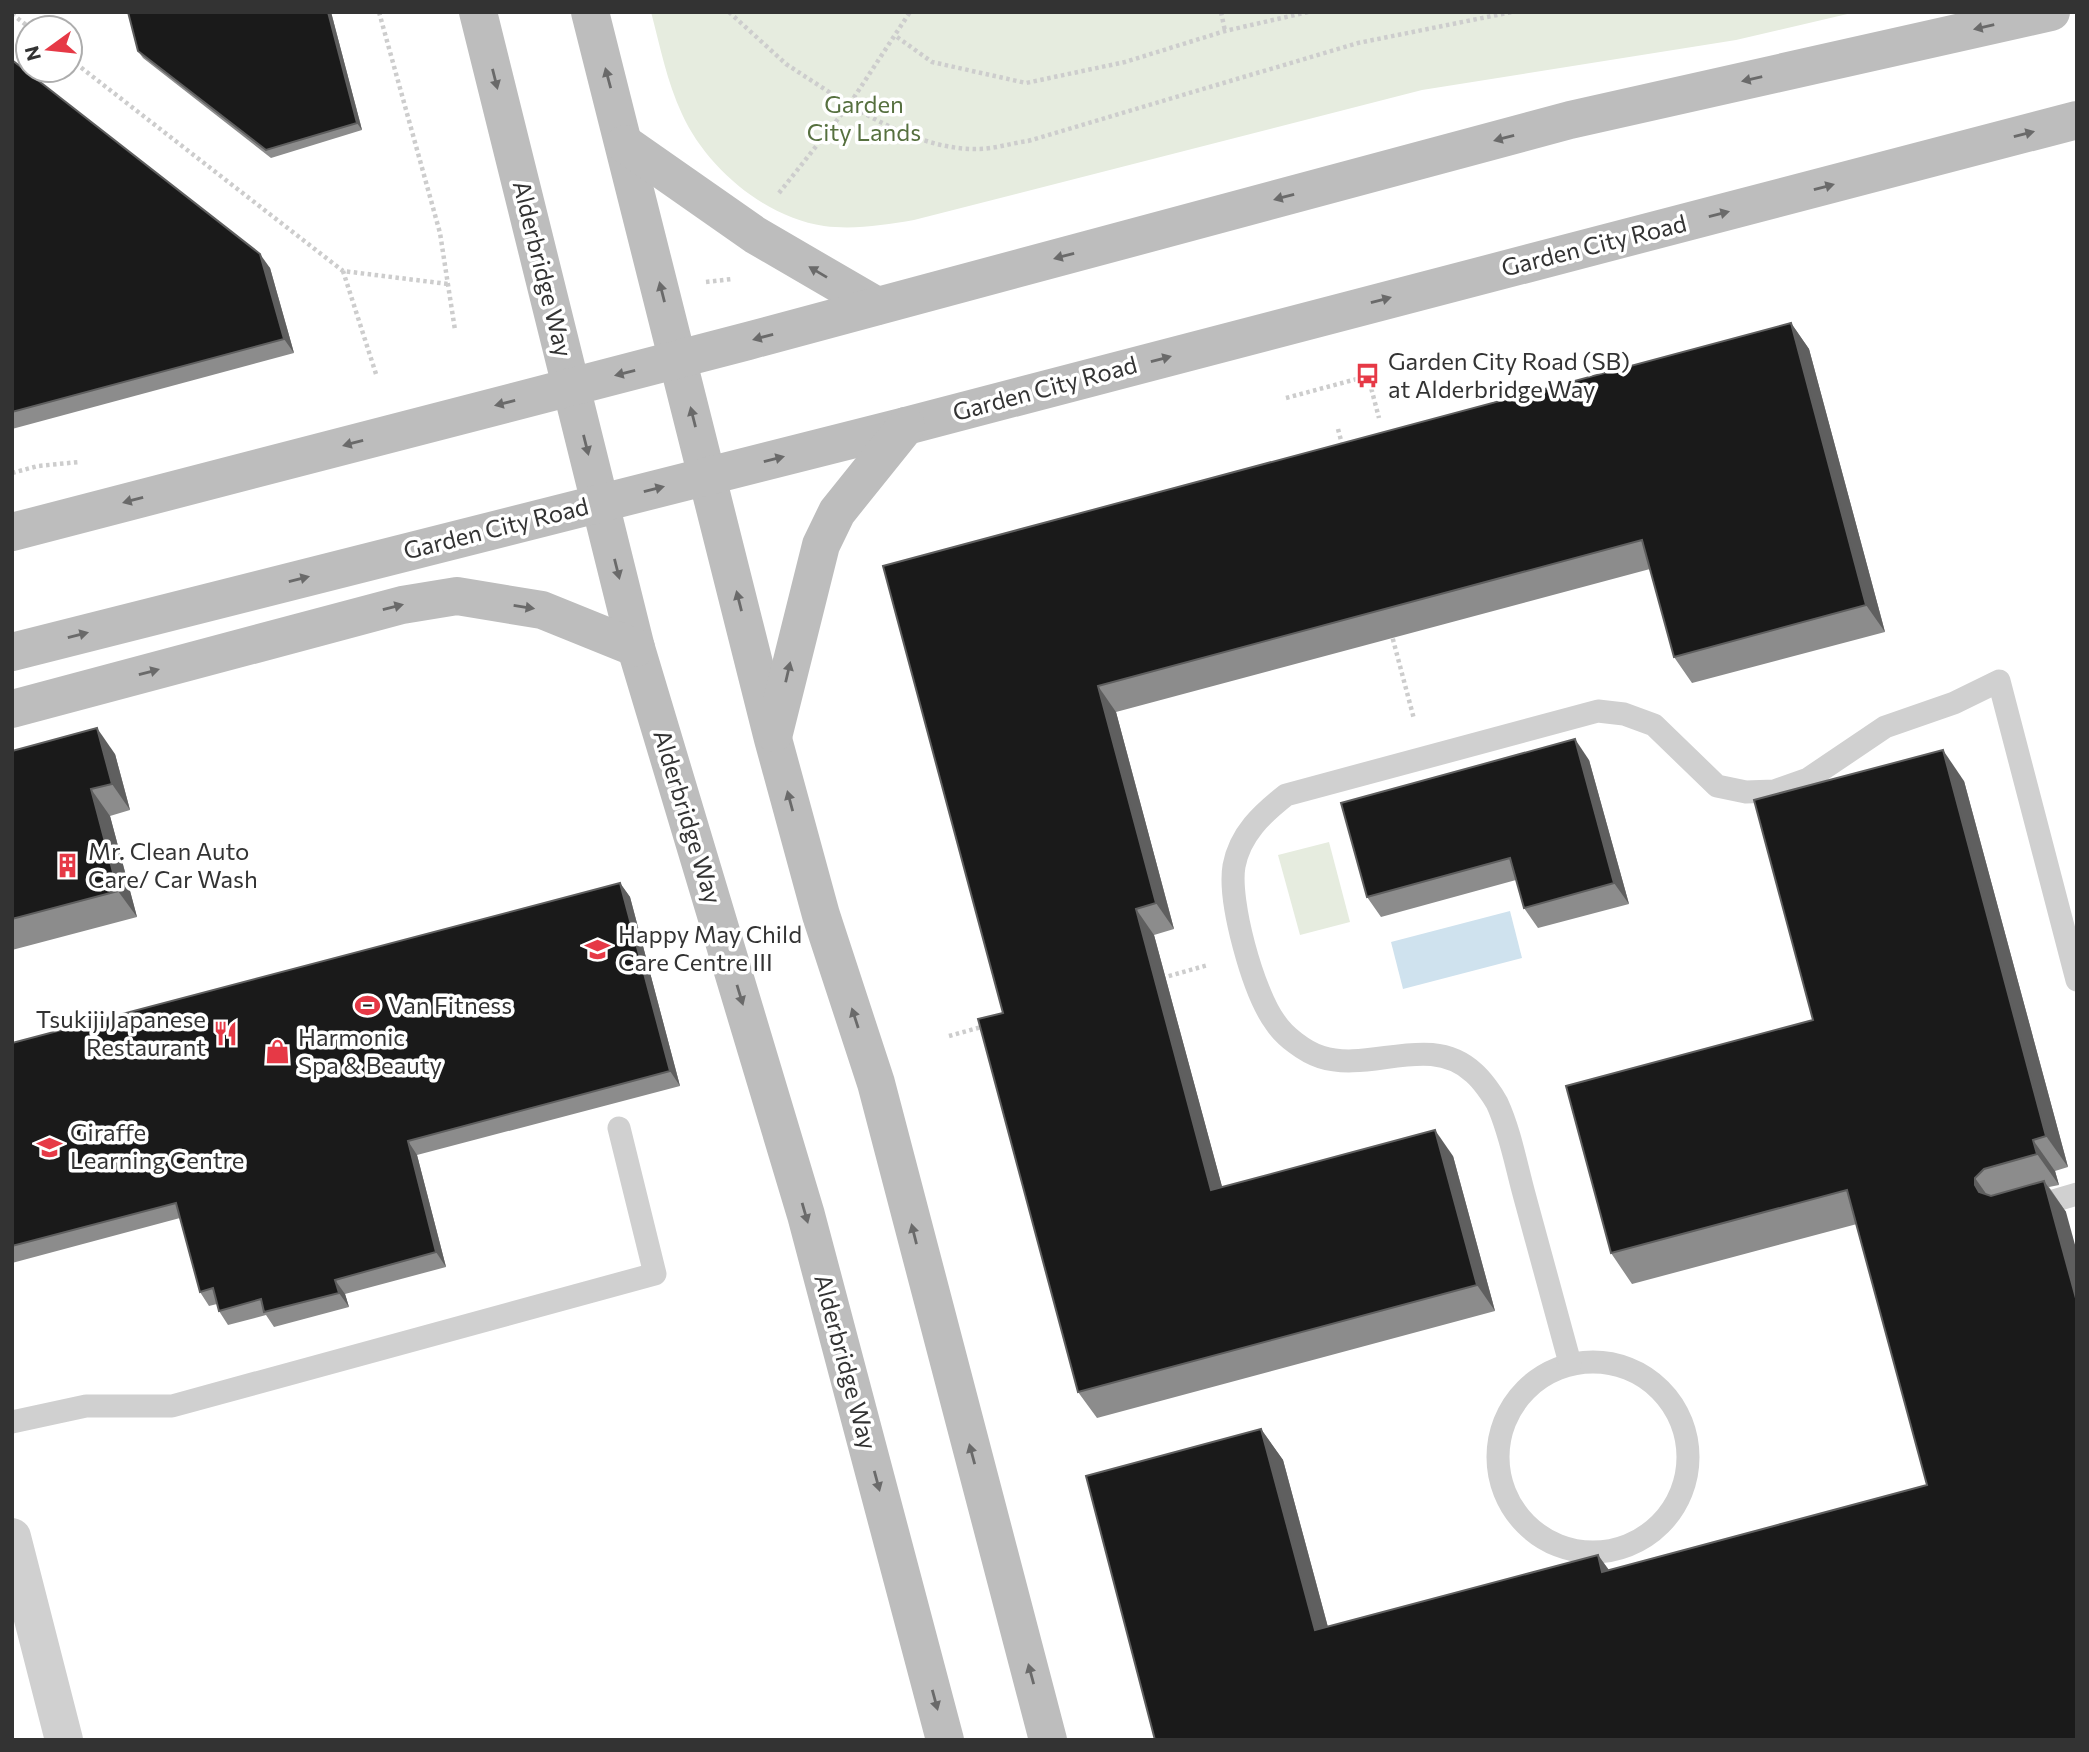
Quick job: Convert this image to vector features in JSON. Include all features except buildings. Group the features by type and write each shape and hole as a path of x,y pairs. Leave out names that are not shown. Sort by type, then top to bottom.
{"main road":[{"name":"Alderbridge Way","path":"478,12 636,648 806,1215 945,1740"},
{"path":"590,12 773,739 821,915 876,1083 1048,1740"},
{"path":"12,531 678,359 1570,120 2051,12"},
{"name":"Garden City Road","path":"12,652 906,426 2077,120"},
{"path":"625,144 755,235 877,306"},
{"path":"773,739 821,545 837,512 906,426"},
{"path":"12,709 402,605 457,596 542,610 636,648"}],"street":[{"path":"12,1537 64,1740"}],"lane":[{"path":"1570,1363 1507,1132 1496,1102 1474,1072 1445,1058 1419,1052 1380,1059 1341,1061 1320,1057 1300,1046 1275,1023 1258,990 1231,895 1234,863 1245,834 1264,813 1286,795 1311,786 1598,712 1624,714 1654,725 1717,786 1746,792 1774,791 1808,779 1885,727 1954,704 1999,681 2077,980"},
{"path":"12,1422 86,1406 172,1406 655,1274 620,1128"},
{"path":"2010,1213 2077,1194"},
{"path":"1602,1362 1633,1370 1642,1376 1659,1389 1678,1415 1688,1446 1686,1478 1674,1507 1652,1531 1624,1548 1594,1552 1563,1548 1536,1534 1515,1512 1501,1484 1497,1453 1503,1423 1519,1396 1541,1376 1570,1363 1602,1362"}],"path":[{"path":"379,12 440,233 455,330"},
{"path":"729,12 786,64 849,106 887,126 937,144 979,149 1028,141 1358,43 1513,12"},
{"path":"776,197 849,106 897,37 910,12"},
{"path":"1221,12 1225,31"},
{"path":"897,37 932,62 1026,83 1125,62 1225,31 1308,12"},
{"path":"84,70 343,271 448,284"},
{"path":"343,271 376,374"},
{"path":"697,283 733,279 735,286"},
{"path":"1286,398 1368,376 1379,418"},
{"path":"1338,429 1345,455"},
{"path":"1389,626 1423,757"},
{"path":"1155,980 1248,954"},
{"path":"949,1036 988,1025"}],"green space":[{"name":"Garden City Lands","path":"651,12 1856,12 1736,40 1422,90 914,220 846,227 802,221 759,201 706,153 677,102"},
{"path":"1329,842 1350,922 1300,935 1278,855"}],"water":[{"path":"1510,911 1522,958 1403,989 1391,942"}],"place":[{"name":"Garden City Road (SB) at Alderbridge Way","path":"1368,376"},
{"name":"Mr. Clean Auto Care/ Car Wash","path":"68,866"},
{"name":"Happy May Child Care Centre III","path":"598,949"},
{"name":"Van Fitness","path":"368,1006"},
{"name":"Tsukiji Japanese Restaurant","path":"226,1034"},
{"name":"Harmonic Spa & Beauty","path":"278,1052"},
{"name":"Giraffe Learning Centre","path":"50,1147"}]}
